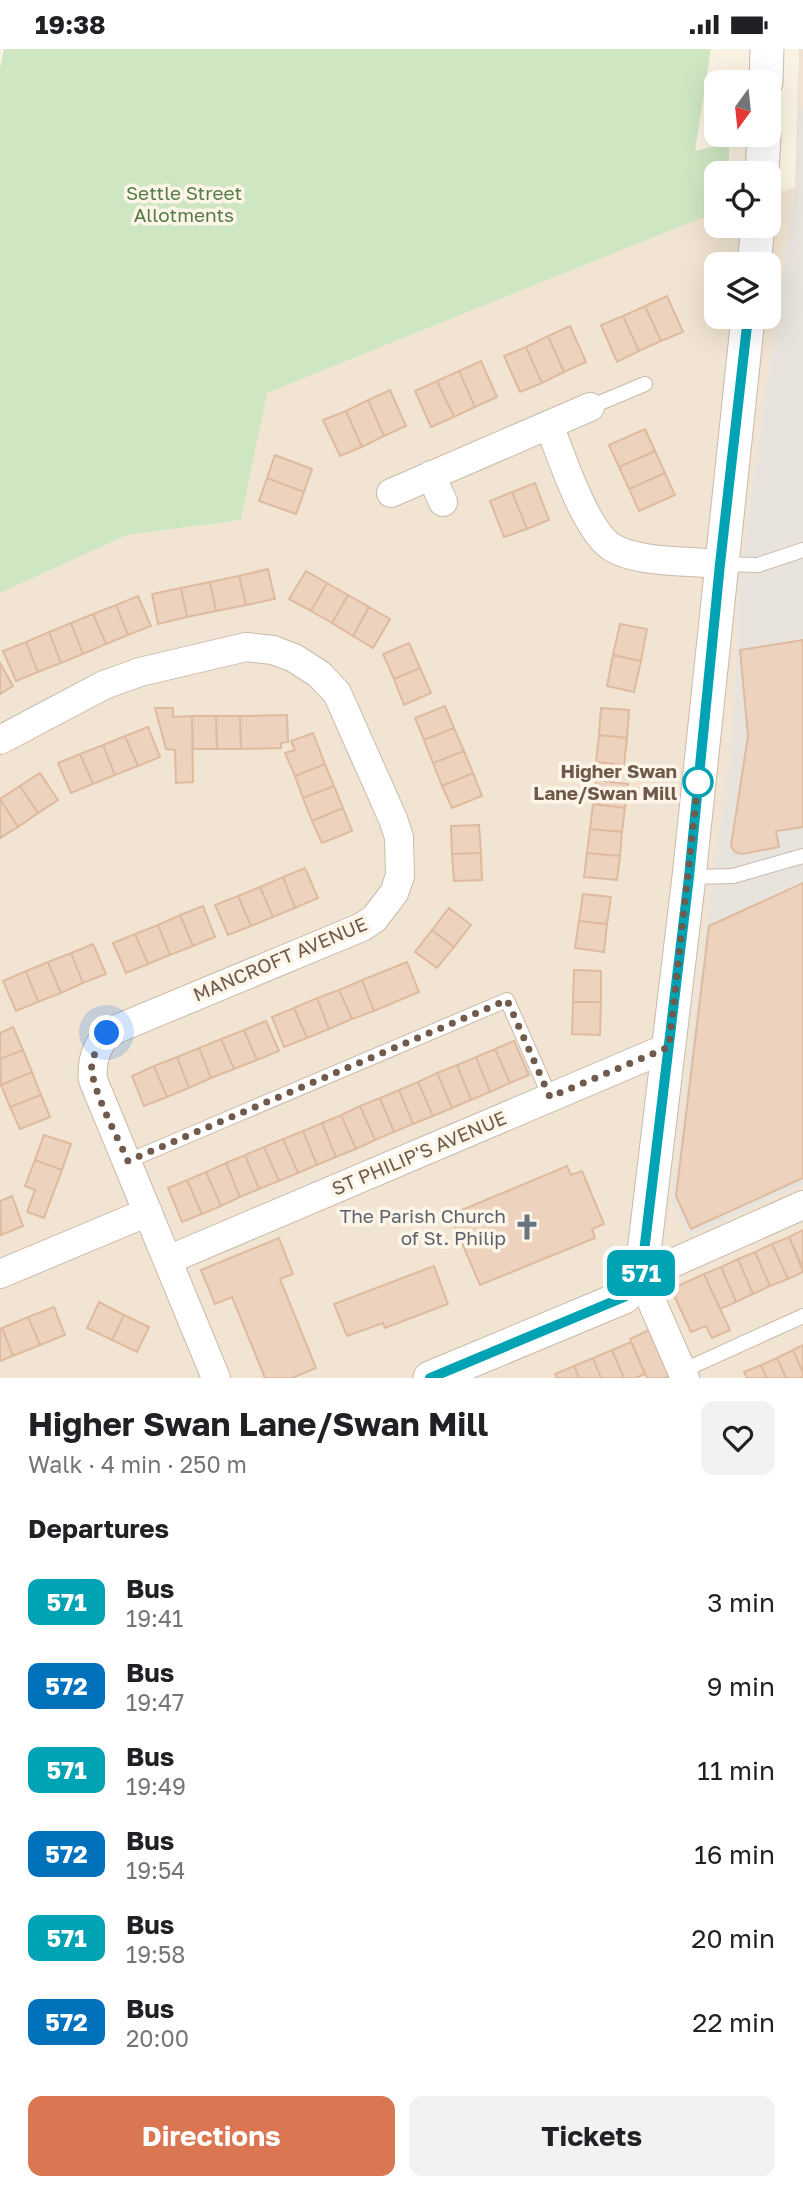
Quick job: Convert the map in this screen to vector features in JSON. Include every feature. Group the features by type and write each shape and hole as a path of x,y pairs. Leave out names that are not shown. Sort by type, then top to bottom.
{"street":[{"path":"766,70 767,49"},
{"path":"430,1378 624,1297 637,1285 641,1277 689,877 747,329"},
{"path":"391,493 590,407"},
{"path":"549,425 589,520 600,538 615,549 631,555 720,564"},
{"path":"431,475 443,502"},
{"name":"MANCROFT AVENUE","path":"0,740 104,685 140,672 246,647 273,650 294,658 319,674 337,693 399,837 400,876 394,893 374,919 362,927 107,1033 92,1064 93,1080 216,1378"},
{"name":"ST PHILIP'S AVENUE","path":"168,1260 669,1047"},
{"path":"641,1277 803,1205"},
{"path":"0,1274 148,1212"},
{"path":"641,1277 684,1374"}],"lane":[{"path":"590,407 645,384"},
{"path":"720,564 758,565 803,550"},
{"path":"689,877 733,876 803,856"},
{"path":"128,1161 507,1000 550,1097"},
{"path":"684,1374 803,1316"}],"shaded area":[{"path":"799,49 803,49 803,108 797,109"},
{"path":"803,108 803,1185 689,1236 671,1201 733,738 739,575 775,329 781,329 781,285 795,188 797,109"},
{"path":"795,188 781,285 781,252 704,252 704,329 775,329 739,575 733,738 689,1236 803,1185 803,1378 0,1378 0,593 127,535 241,520 267,393 704,217 704,238 781,238 781,192"}],"green space":[{"name":"Settle Street Allotments","path":"4,49 711,49 708,70 704,70 704,94 695,151 729,147 729,161 704,161 704,217 267,393 241,520 127,535 0,593 0,68"}],"building":[{"path":"667,296 683,332 661,341 645,306"},
{"path":"645,306 661,341 639,351 623,316"},
{"path":"623,316 639,351 617,362 601,325"},
{"path":"570,326 586,362 564,372 548,336"},
{"path":"548,336 564,372 542,383 526,347"},
{"path":"526,347 542,383 520,392 504,356"},
{"path":"481,361 497,397 475,407 459,371"},
{"path":"459,371 475,407 454,417 437,381"},
{"path":"437,381 454,417 431,427 415,391"},
{"path":"390,390 406,426 384,436 368,400"},
{"path":"368,400 384,436 362,447 346,411"},
{"path":"346,411 362,447 340,456 323,420"},
{"path":"645,429 655,451 619,467 609,445"},
{"path":"655,451 665,473 629,489 619,467"},
{"path":"275,455 312,469 304,492 267,478"},
{"path":"665,473 675,495 639,511 629,489"},
{"path":"267,478 304,492 296,514 259,501"},
{"path":"535,483 549,520 527,529 512,492"},
{"path":"512,492 527,529 504,537 490,501"},
{"path":"268,569 275,599 246,605 239,576"},
{"path":"306,571 327,583 311,611 289,599"},
{"path":"239,576 246,605 216,611 210,582"},
{"path":"210,582 216,611 187,617 181,588"},
{"path":"327,583 348,595 332,623 311,611"},
{"path":"181,588 187,617 158,624 152,594"},
{"path":"348,595 369,607 353,636 332,623"},
{"path":"138,596 151,626 128,635 116,605"},
{"path":"116,605 128,635 106,644 93,614"},
{"path":"369,607 390,619 373,648 353,636"},
{"path":"93,614 106,644 83,654 71,623"},
{"path":"71,623 83,654 61,663 49,632"},
{"path":"620,624 647,629 641,661 613,655"},
{"path":"49,632 61,663 38,672 26,642"},
{"path":"803,640 803,827 776,831 779,847 742,854 735,852 731,846 748,736 740,650"},
{"path":"26,642 38,672 16,681 3,651"},
{"path":"409,643 420,668 394,679 383,654"},
{"path":"613,655 641,661 634,692 607,686"},
{"path":"0,663 13,686 0,694"},
{"path":"420,668 431,693 404,705 394,679"},
{"path":"445,706 454,728 424,740 415,718"},
{"path":"155,708 173,708 173,717 192,716 193,782 176,783 175,750 166,749"},
{"path":"601,708 629,710 627,738 599,735"},
{"path":"287,715 288,742 281,743 281,748 241,749 240,716"},
{"path":"192,716 216,716 217,749 193,749"},
{"path":"216,716 240,716 241,749 217,749"},
{"path":"148,727 160,757 138,766 125,736"},
{"path":"454,728 464,751 433,763 424,740"},
{"path":"313,733 325,764 295,776 285,753 295,750 291,741"},
{"path":"599,735 627,738 624,765 596,762"},
{"path":"125,736 138,766 115,775 103,745"},
{"path":"103,745 115,775 93,784 80,754"},
{"path":"464,751 473,773 442,786 433,763"},
{"path":"80,754 93,784 71,793 58,763"},
{"path":"325,764 334,786 303,798 295,776"},
{"path":"40,773 58,800 38,813 20,786"},
{"path":"473,773 482,796 452,808 442,786"},
{"path":"596,780 628,784 625,808 593,804"},
{"path":"20,786 38,813 18,827 0,799"},
{"path":"334,786 343,808 312,821 303,798"},
{"path":"0,799 18,827 0,838"},
{"path":"593,804 625,808 622,832 590,829"},
{"path":"343,808 352,831 322,843 312,821"},
{"path":"479,825 481,853 452,854 451,826"},
{"path":"590,829 622,832 620,856 587,853"},
{"path":"481,853 482,880 454,881 452,854"},
{"path":"587,853 620,856 617,880 584,877"},
{"path":"305,868 318,898 295,908 283,877"},
{"path":"283,877 295,908 273,917 260,887"},
{"path":"803,883 803,1178 691,1229 676,1196 709,926"},
{"path":"260,887 273,917 251,926 238,896"},
{"path":"583,894 611,897 607,924 579,921"},
{"path":"238,896 251,926 228,935 215,905"},
{"path":"203,906 215,937 193,946 180,915"},
{"path":"449,908 471,925 454,947 432,930"},
{"path":"180,915 193,946 170,955 158,925"},
{"path":"579,921 607,924 604,952 575,948"},
{"path":"158,925 170,955 148,964 135,934"},
{"path":"432,930 454,947 437,968 415,952"},
{"path":"135,934 148,964 126,973 113,943"},
{"path":"93,944 106,974 83,983 71,953"},
{"path":"71,953 83,983 61,993 48,962"},
{"path":"48,962 61,993 38,1002 26,971"},
{"path":"407,962 419,992 374,1011 362,980"},
{"path":"574,970 601,971 601,1002 573,1002"},
{"path":"26,971 38,1002 16,1011 3,981"},
{"path":"362,980 374,1011 352,1019 339,990"},
{"path":"339,990 352,1019 329,1029 317,998"},
{"path":"317,998 329,1029 307,1038 294,1008"},
{"path":"573,1002 601,1002 600,1035 572,1034"},
{"path":"294,1008 307,1038 284,1047 272,1017"},
{"path":"266,1021 279,1051 257,1060 244,1030"},
{"path":"13,1027 23,1050 0,1059 0,1033"},
{"path":"244,1030 257,1060 234,1069 221,1039"},
{"path":"221,1039 234,1069 211,1078 199,1048"},
{"path":"514,1041 529,1075 510,1083 495,1049"},
{"path":"199,1048 211,1078 189,1088 177,1057"},
{"path":"495,1049 510,1083 490,1092 476,1057"},
{"path":"23,1050 32,1072 1,1085 0,1059"},
{"path":"177,1057 189,1088 167,1097 154,1066"},
{"path":"476,1057 490,1092 471,1100 457,1065"},
{"path":"457,1065 471,1100 452,1108 437,1073"},
{"path":"154,1066 167,1097 144,1106 132,1076"},
{"path":"32,1072 41,1095 10,1107 1,1085"},
{"path":"437,1073 452,1108 433,1116 418,1082"},
{"path":"418,1082 433,1116 413,1124 399,1090"},
{"path":"399,1090 413,1124 394,1132 380,1098"},
{"path":"41,1095 50,1117 20,1129 10,1107"},
{"path":"380,1098 394,1132 375,1140 360,1106"},
{"path":"360,1106 375,1140 356,1149 341,1115"},
{"path":"341,1115 356,1149 336,1157 322,1123"},
{"path":"322,1123 336,1157 317,1165 303,1131"},
{"path":"303,1131 317,1165 298,1173 283,1139"},
{"path":"44,1135 71,1144 62,1170 35,1160"},
{"path":"283,1139 298,1173 279,1181 264,1147"},
{"path":"264,1147 279,1181 259,1189 245,1155"},
{"path":"245,1155 259,1189 240,1197 226,1163"},
{"path":"35,1160 62,1170 44,1218 27,1212 35,1190 25,1186"},
{"path":"226,1163 240,1197 221,1206 206,1172"},
{"name":"The Parish Church of St. Philip","path":"567,1166 571,1175 582,1171 604,1224 592,1229 595,1238 480,1285 450,1215"},
{"path":"206,1172 221,1206 202,1214 187,1180"},
{"path":"187,1180 202,1214 182,1222 168,1188"},
{"path":"12,1196 23,1226 1,1235 0,1201"},
{"path":"803,1230 803,1268 789,1237"},
{"path":"789,1237 803,1272 788,1279 772,1244"},
{"path":"279,1238 293,1274 280,1279 316,1368 292,1378 265,1378 232,1297 215,1304 201,1270"},
{"path":"772,1244 788,1279 770,1286 755,1252"},
{"path":"755,1252 770,1286 753,1294 738,1259"},
{"path":"738,1259 753,1294 736,1302 721,1267"},
{"path":"434,1266 448,1304 385,1328 383,1323 347,1336 334,1304"},
{"path":"721,1267 736,1302 720,1309 704,1274"},
{"path":"704,1274 730,1330 712,1338 706,1326 691,1332 671,1289"},
{"path":"99,1302 124,1315 112,1340 87,1328"},
{"path":"54,1307 65,1335 40,1345 28,1317"},
{"path":"124,1315 149,1327 137,1352 112,1340"},
{"path":"28,1317 40,1345 13,1356 2,1328"},
{"path":"2,1328 13,1356 0,1361 0,1329"},
{"path":"649,1330 669,1376 665,1378 647,1378 630,1339"},
{"path":"631,1342 645,1374 624,1378 612,1350"},
{"path":"803,1345 803,1373 793,1350"},
{"path":"612,1350 624,1378 601,1378 593,1358"},
{"path":"793,1350 803,1378 786,1378 777,1358"},
{"path":"593,1358 601,1378 579,1378 574,1366"},
{"path":"777,1358 786,1378 767,1378 761,1365"},
{"path":"761,1365 767,1378 747,1378 744,1372"},
{"path":"574,1366 579,1378 557,1378 555,1374"}],"bus line":[{"name":"571","path":"430,1378 624,1297 637,1285 641,1277 689,877 747,329"}],"place":[{"name":"Higher Swan Lane/Swan Mill","path":"698,782"},
{"name":"The Parish Church of St. Philip","path":"527,1227"}],"route":[{"path":"107,1033 92,1064 93,1080 128,1161 507,1000 550,1097 669,1047 699,773 698,782"}]}
